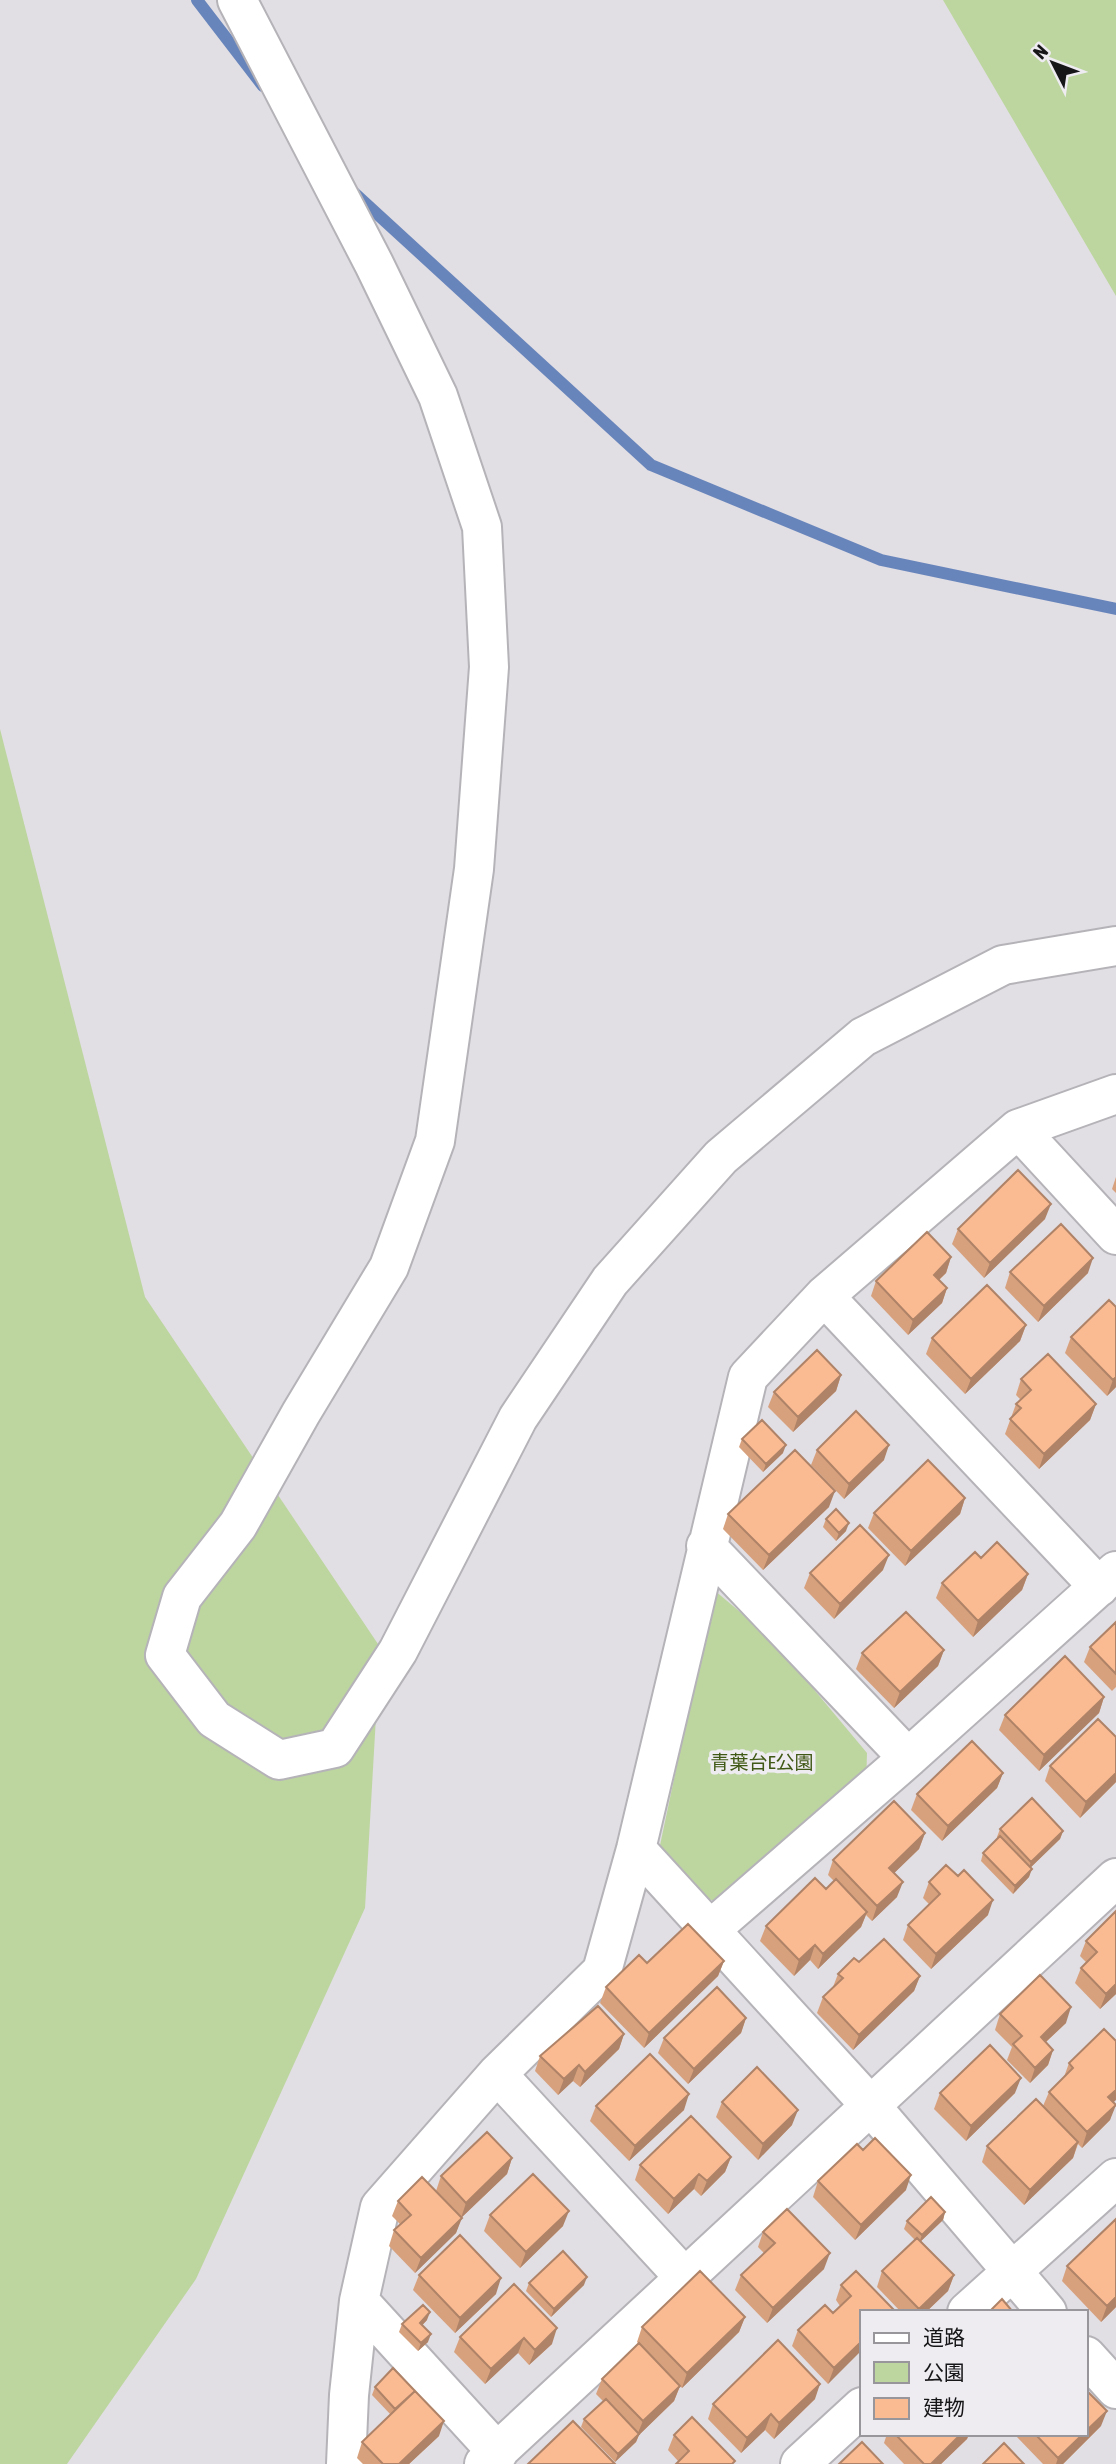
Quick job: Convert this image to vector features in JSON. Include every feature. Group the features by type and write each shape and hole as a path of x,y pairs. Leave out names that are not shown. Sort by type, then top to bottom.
{"street":[{"path":"237,0 438,396 482,527 489,667 474,869 435,1141 389,1267 238,1525 182,1597 165,1655 214,1719 279,1760 335,1748 398,1651 518,1418 610,1280 721,1157 863,1037 1003,965 1116,946"},
{"path":"345,2464 359,2301 380,2207 497,2074 602,1971 636,1849 748,1377 824,1296 1018,1129 1116,1094"},
{"path":"1018,1129 1116,1235"},
{"path":"710,1930 1108,1579 824,1296"},
{"path":"706,1546 908,1758"},
{"path":"636,1849 870,2105 1046,2310"},
{"path":"359,2301 491,2458 1116,1878"},
{"path":"497,2074 685,2278"},
{"path":"969,2310 1116,2178"},
{"path":"1088,2358 1116,2389"},
{"path":"800,2464 860,2409"}],"green space":[{"path":"943,0 1116,0 1116,296"},
{"path":"0,729 145,1297 380,1647 365,1908 196,2279 67,2464 0,2464"},
{"name":"青葉台E公園","path":"714,1590 771,1638 867,1753 866,1787 724,1903 699,1897 659,1850"}],"building":[{"path":"1018,1170 1051,1204 990,1263 958,1229"},
{"path":"1061,1224 1093,1258 1044,1306 1010,1272"},
{"path":"927,1232 951,1257 934,1275 947,1288 913,1320 876,1281"},
{"path":"987,1285 1026,1325 971,1379 932,1338"},
{"path":"1109,1300 1116,1307 1116,1377 1113,1380 1071,1337"},
{"path":"817,1350 841,1375 798,1417 774,1392"},
{"path":"1048,1354 1096,1404 1044,1454 1010,1419 1021,1408 1016,1404 1031,1390 1021,1379"},
{"path":"856,1411 889,1445 849,1484 817,1450"},
{"path":"762,1420 786,1445 766,1464 742,1439"},
{"path":"795,1450 835,1491 769,1555 728,1514"},
{"path":"928,1460 965,1498 911,1551 874,1513"},
{"path":"836,1509 849,1523 839,1533 826,1519"},
{"path":"860,1525 889,1555 840,1604 810,1573"},
{"path":"997,1542 1028,1574 978,1621 942,1583 975,1552 981,1558"},
{"path":"906,1612 944,1650 900,1692 862,1653"},
{"path":"1116,1622 1116,1674 1090,1647"},
{"path":"1065,1656 1104,1697 1044,1755 1005,1715"},
{"path":"1098,1719 1116,1737 1116,1773 1086,1802 1050,1766"},
{"path":"972,1741 1003,1773 948,1826 917,1794"},
{"path":"1032,1798 1063,1831 1031,1862 1000,1829"},
{"path":"894,1801 925,1833 889,1868 903,1882 877,1906 833,1860"},
{"path":"1000,1836 1032,1869 1015,1886 983,1853"},
{"path":"946,1865 958,1876 964,1870 993,1900 936,1954 908,1925 940,1894 929,1882"},
{"path":"815,1878 826,1889 836,1879 867,1912 823,1954 815,1945 799,1960 766,1926"},
{"path":"1116,1911 1116,1984 1106,1994 1081,1968 1097,1952 1086,1941"},
{"path":"688,1924 724,1961 649,2033 606,1987 639,1955 647,1963"},
{"path":"884,1939 920,1976 859,2035 823,1997 843,1978 838,1974 854,1958 859,1962"},
{"path":"1040,1975 1071,2007 1041,2037 1053,2050 1035,2068 1013,2044 1022,2036 1000,2014"},
{"path":"717,1987 746,2018 694,2069 664,2038"},
{"path":"598,2006 624,2034 585,2072 579,2065 564,2079 540,2056"},
{"path":"1104,2029 1116,2041 1116,2090 1108,2097 1116,2105 1087,2132 1049,2092 1073,2068 1069,2063"},
{"path":"990,2045 1021,2078 971,2126 940,2093"},
{"path":"650,2054 689,2094 635,2146 596,2106"},
{"path":"757,2067 798,2110 763,2144 722,2102"},
{"path":"1036,2099 1078,2142 1030,2190 987,2146"},
{"path":"691,2116 731,2157 707,2181 699,2174 674,2199 640,2165"},
{"path":"487,2132 512,2158 466,2203 441,2176"},
{"path":"875,2138 911,2175 861,2225 818,2181 857,2144 863,2150"},
{"path":"533,2174 569,2211 526,2252 490,2215"},
{"path":"422,2177 462,2218 421,2258 394,2230 411,2215 398,2201"},
{"path":"931,2197 945,2212 922,2235 907,2221"},
{"path":"787,2209 830,2253 773,2308 741,2275 775,2243 763,2232"},
{"path":"1116,2219 1116,2297 1107,2306 1067,2266"},
{"path":"460,2235 501,2278 460,2318 419,2275"},
{"path":"917,2238 954,2275 919,2309 882,2271"},
{"path":"563,2251 587,2277 554,2309 529,2283"},
{"path":"700,2271 745,2317 687,2373 642,2327"},
{"path":"856,2271 894,2310 860,2310 860,2343 834,2368 798,2330 825,2305 833,2313 851,2296 841,2285"},
{"path":"514,2284 557,2328 535,2350 524,2338 491,2369 460,2337"},
{"path":"1002,2299 1011,2310 991,2310"},
{"path":"423,2305 430,2312 420,2323 431,2334 421,2343 402,2324"},
{"path":"778,2340 820,2384 779,2423 771,2414 747,2438 713,2404"},
{"path":"639,2343 680,2386 643,2421 602,2379"},
{"path":"393,2368 415,2391 395,2409 375,2387"},
{"path":"415,2391 444,2421 399,2464 383,2464 362,2442"},
{"path":"1088,2392 1107,2411 1088,2429"},
{"path":"606,2399 639,2434 618,2454 584,2419"},
{"path":"692,2417 735,2461 732,2464 676,2464 689,2451 674,2435"},
{"path":"573,2421 615,2464 528,2464"},
{"path":"897,2436 959,2436 931,2464 924,2464"},
{"path":"1037,2436 1081,2436 1058,2458"},
{"path":"862,2442 883,2464 839,2464"},
{"path":"1004,2443 1024,2464 983,2464"}],"waterway":[{"path":"197,0 263,86"},
{"path":"351,190 651,465 881,560 1116,609"}]}
